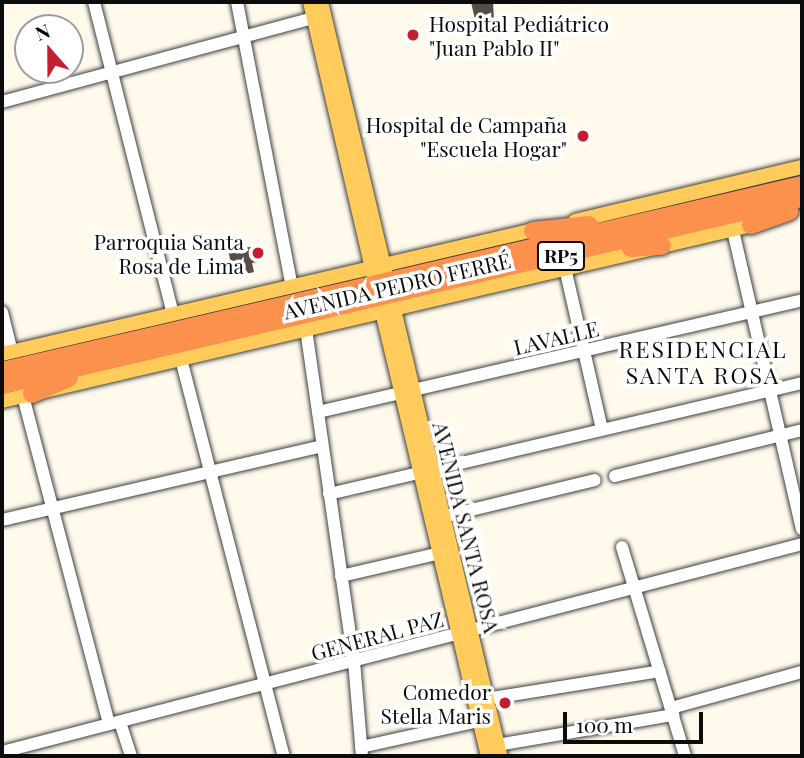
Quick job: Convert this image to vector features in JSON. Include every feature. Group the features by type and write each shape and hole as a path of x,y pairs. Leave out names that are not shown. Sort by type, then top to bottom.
{"highway":[{"name":"AVENIDA PEDRO FERRÉ","path":"383,288 541,261 728,209 802,185"},
{"name":"AVENIDA PEDRO FERRÉ","path":"2,371 179,336 676,215 802,198"},
{"path":"751,225 802,207"},
{"path":"533,230 676,215"},
{"path":"541,261 663,246"},
{"name":"AVENIDA PEDRO FERRÉ","path":"2,385 179,336"},
{"path":"5,355 179,336"},
{"path":"28,395 179,336"}],"main road":[{"path":"310,2 383,288"},
{"path":"321,2 383,288"},
{"name":"AVENIDA PEDRO FERRÉ","path":"179,336 292,287 383,288 565,268 663,246 802,167"},
{"name":"AVENIDA PEDRO FERRÉ","path":"179,336 306,329 383,288 533,230 728,209 751,225 802,213"},
{"name":"AVENIDA SANTA ROSA","path":"383,288 444,552 495,752"},
{"path":"2,401 28,395"},
{"name":"AVENIDA SANTA ROSA","path":"425,471 442,517 444,552"},
{"name":"AVENIDA SANTA ROSA","path":"464,632 486,699 485,719"}],"street":[{"path":"94,2 179,336 207,470 284,756"},
{"path":"237,2 292,287"},
{"path":"2,102 314,18"},
{"path":"728,209 802,529"},
{"path":"565,268 602,429"},
{"name":"LAVALLE","path":"318,412 802,300"},
{"path":"2,312 5,355"},
{"path":"306,329 354,661 361,752 485,719"},
{"path":"329,495 802,383"},
{"path":"28,395 51,508 115,723 131,756"},
{"path":"615,476 802,429"},
{"path":"2,520 207,470 322,446"},
{"path":"442,517 595,480"},
{"name":"GENERAL PAZ","path":"2,752 802,544"},
{"path":"622,547 637,589 685,756"},
{"path":"341,576 444,552"},
{"path":"486,699 660,671"},
{"path":"495,752 672,712 802,672"}],"building":[{"name":"Hospital Pediátrico \"Juan Pablo II\"","path":"471,2 493,2 494,20 476,24"},
{"name":"Parroquia Santa Rosa de Lima","path":"243,241 245,248 258,245 263,261 252,263 254,272 234,277 227,245"}],"place":[{"name":"Hospital Pediátrico \"Juan Pablo II\"","path":"413,35"},
{"name":"Hospital de Campaña \"Escuela Hogar\"","path":"583,136"},
{"name":"Parroquia Santa Rosa de Lima","path":"258,253"},
{"name":"Comedor Stella Maris","path":"505,703"}],"district":[{"name":"RESIDENCIAL SANTA ROSA","path":"703,362"}]}
